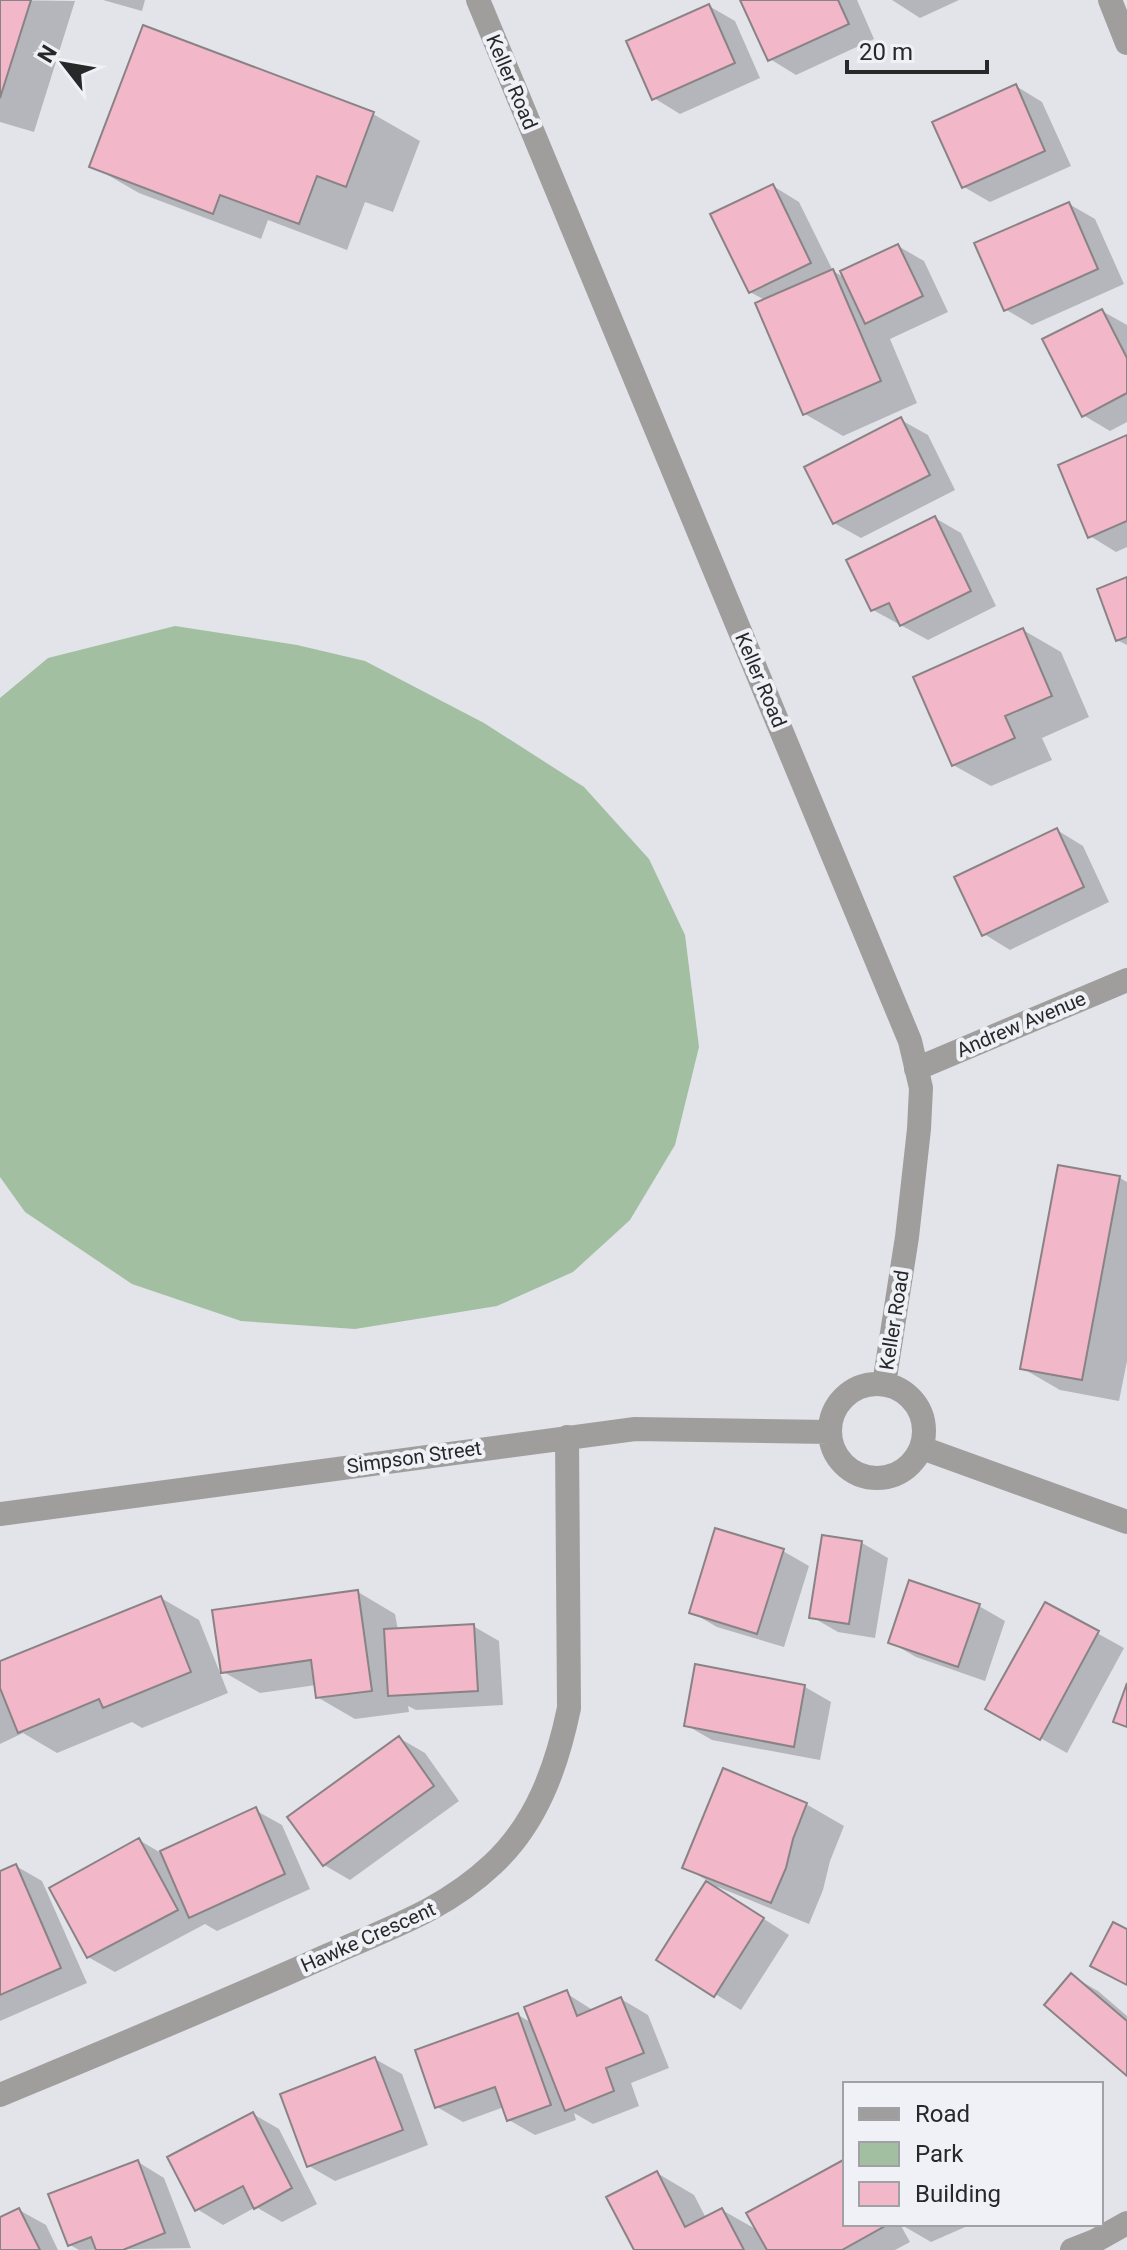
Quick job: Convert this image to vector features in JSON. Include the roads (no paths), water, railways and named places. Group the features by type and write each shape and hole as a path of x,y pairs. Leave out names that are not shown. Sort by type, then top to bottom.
{"street":[{"name":"Keller Road","path":"478,0 910,1041 921,1088 919,1129 907,1237 884,1384"},
{"path":"1110,0 1127,43"},
{"name":"Andrew Avenue","path":"916,1069 1127,980"},
{"path":"884,1384 902,1390 915,1403 923,1420 924,1434 922,1448 907,1468 889,1477 868,1477 853,1472 840,1461 830,1432 837,1407 846,1395 866,1385 884,1384"},
{"name":"Simpson Street","path":"0,1514 635,1429 830,1432"},
{"name":"Hawke Crescent","path":"0,2095 416,1919 459,1894 495,1863 518,1836 548,1783 561,1747 569,1708 567,1437"},
{"path":"922,1448 1127,1522"},
{"path":"1072,2250 1127,2223"}]}
